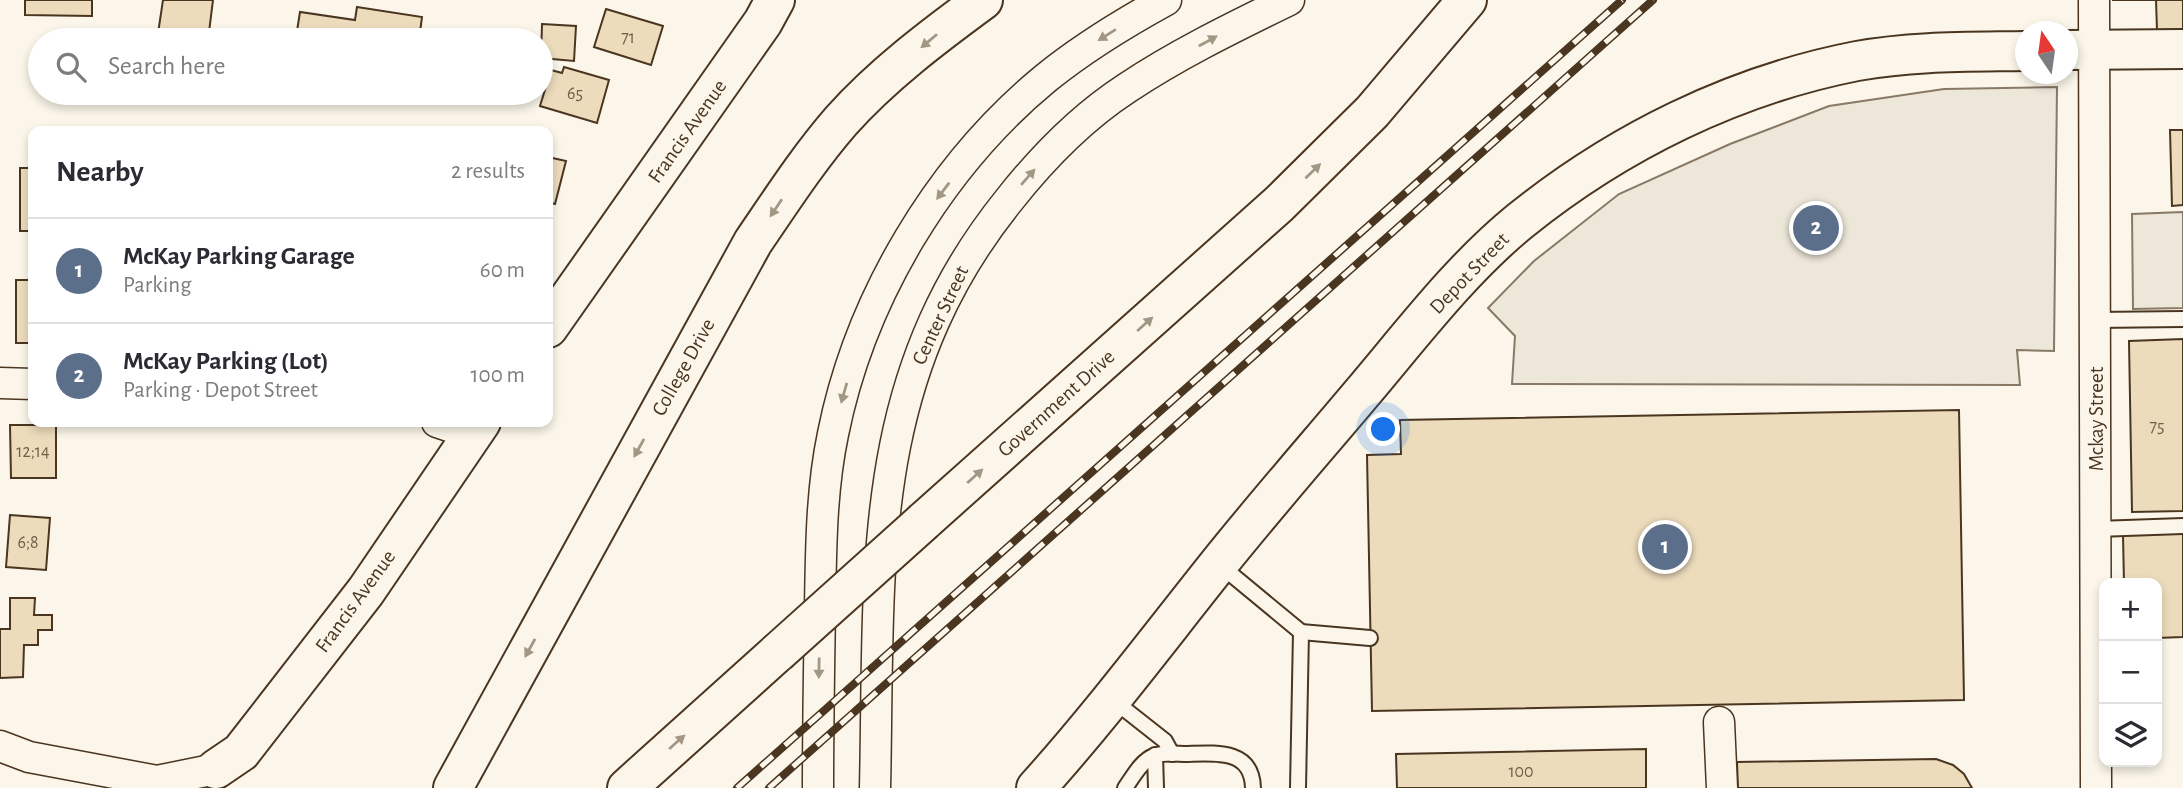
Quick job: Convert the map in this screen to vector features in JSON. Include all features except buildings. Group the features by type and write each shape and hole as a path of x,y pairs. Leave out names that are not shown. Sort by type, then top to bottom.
{"street":[{"name":"Francis Avenue","path":"553,321 763,22 775,0"},
{"name":"College Drive","path":"453,788 760,232 800,172 842,120 892,72 984,0"},
{"path":"818,788 820,570 827,479 833,435 844,393 876,302 929,209 966,160 1007,114 1045,79 1090,45 1166,0"},
{"name":"Center Street","path":"875,788 879,612 887,479 908,386 931,324 955,278 987,227 1027,178 1072,130 1138,81 1214,37 1289,0"},
{"name":"Government Drive","path":"626,788 1279,204 1372,113 1467,0"},
{"name":"Mckay Street","path":"2094,0 2081,50 2095,320 2096,788"},
{"path":"2081,50 2183,49"},
{"name":"Depot Street","path":"1036,788 1073,747 1219,564 1457,283 1518,223 1627,146 1742,94 1858,61 1924,52 2015,51"},
{"path":"0,383 28,384"},
{"name":"Francis Avenue","path":"216,769 241,752 366,591 477,428"},
{"path":"1719,722 1722,788"},
{"path":"0,746 29,757 157,781 216,769"},
{"name":"Depot Street","path":"1050,788 1073,747"}],"lane":[{"path":"2095,320 2183,319"},
{"path":"2097,529 2183,526"},
{"path":"1219,564 1301,632 1370,638"},
{"path":"1298,788 1301,632"},
{"path":"1112,699 1165,741 1172,754"},
{"path":"1125,788 1143,763 1155,755 1221,753 1234,756 1246,764 1253,777 1254,788"},
{"path":"1155,755 1156,788"}],"shaded area":[{"path":"2057,87 2054,351 2017,350 2020,385 1512,384 1515,336 1488,308 1534,261 1619,194 1730,144 1829,106 1944,89"},
{"path":"2183,212 2183,308 2133,309 2132,214"}],"railway":[{"path":"737,788 1622,0"},
{"path":"769,788 1653,0"}],"place":[{"name":"McKay Parking (Lot)","path":"1816,228"},
{"name":"McKay Parking Garage","path":"1665,547"}]}
